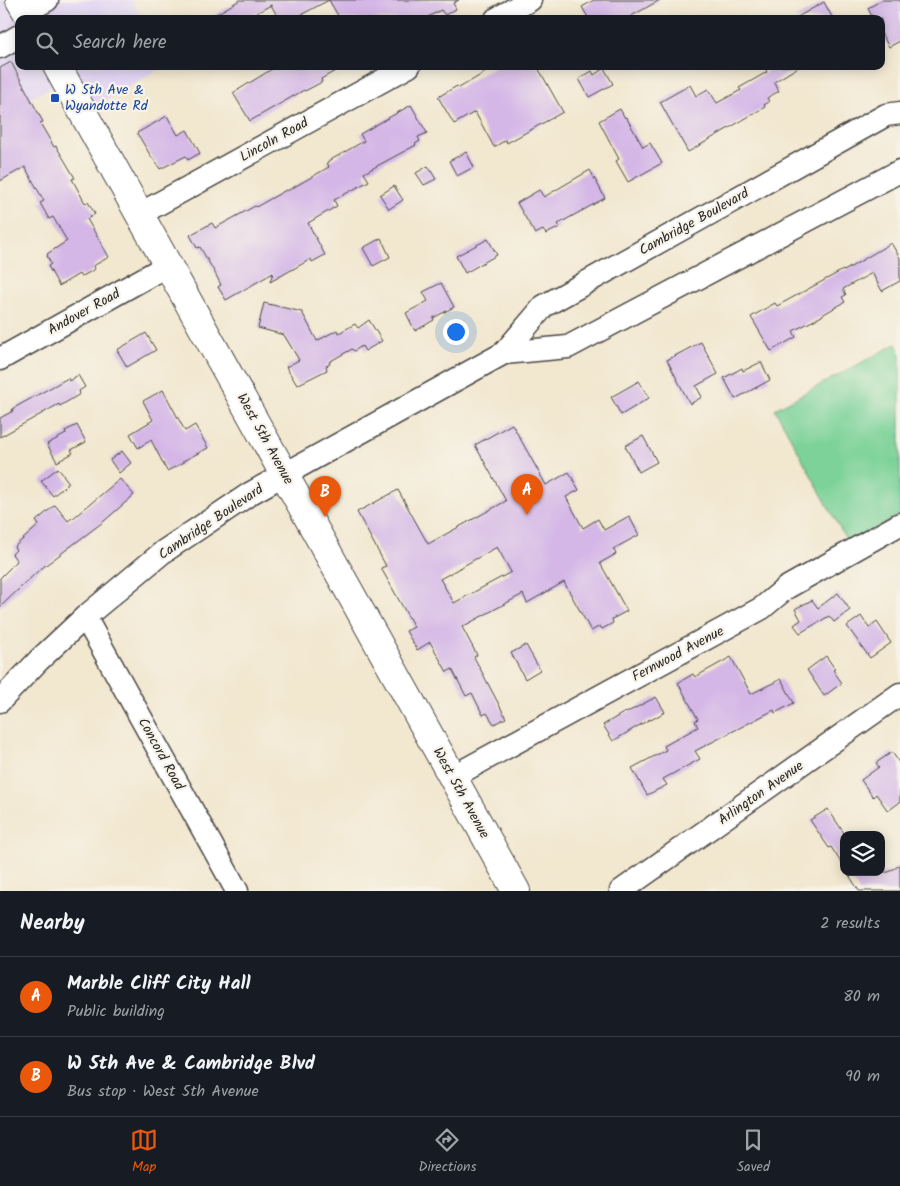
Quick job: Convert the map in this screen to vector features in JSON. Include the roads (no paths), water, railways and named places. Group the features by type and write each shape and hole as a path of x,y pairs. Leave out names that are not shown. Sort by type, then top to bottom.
{"main road":[{"name":"West 5th Avenue","path":"59,70 516,891"}],"street":[{"path":"503,15 530,0"},
{"path":"0,47 15,29"},
{"name":"Lincoln Road","path":"140,214 402,70"},
{"name":"Cambridge Boulevard","path":"0,701 39,660 85,617 163,552 251,493 504,354 544,306 886,115 900,113"},
{"name":"Cambridge Boulevard","path":"504,354 568,347 900,171"},
{"name":"Andover Road","path":"0,359 168,265"},
{"name":"Fernwood Avenue","path":"452,777 762,608 786,588 900,524"},
{"name":"Concord Road","path":"85,617 237,891"},
{"name":"Arlington Avenue","path":"621,891 900,694"}],"place":[{"name":"W 5th Ave & Wyandotte Rd","path":"55,98"},
{"name":"Marble Cliff City Hall","path":"527,515"},
{"name":"W 5th Ave & Cambridge Blvd","path":"325,517"}]}
